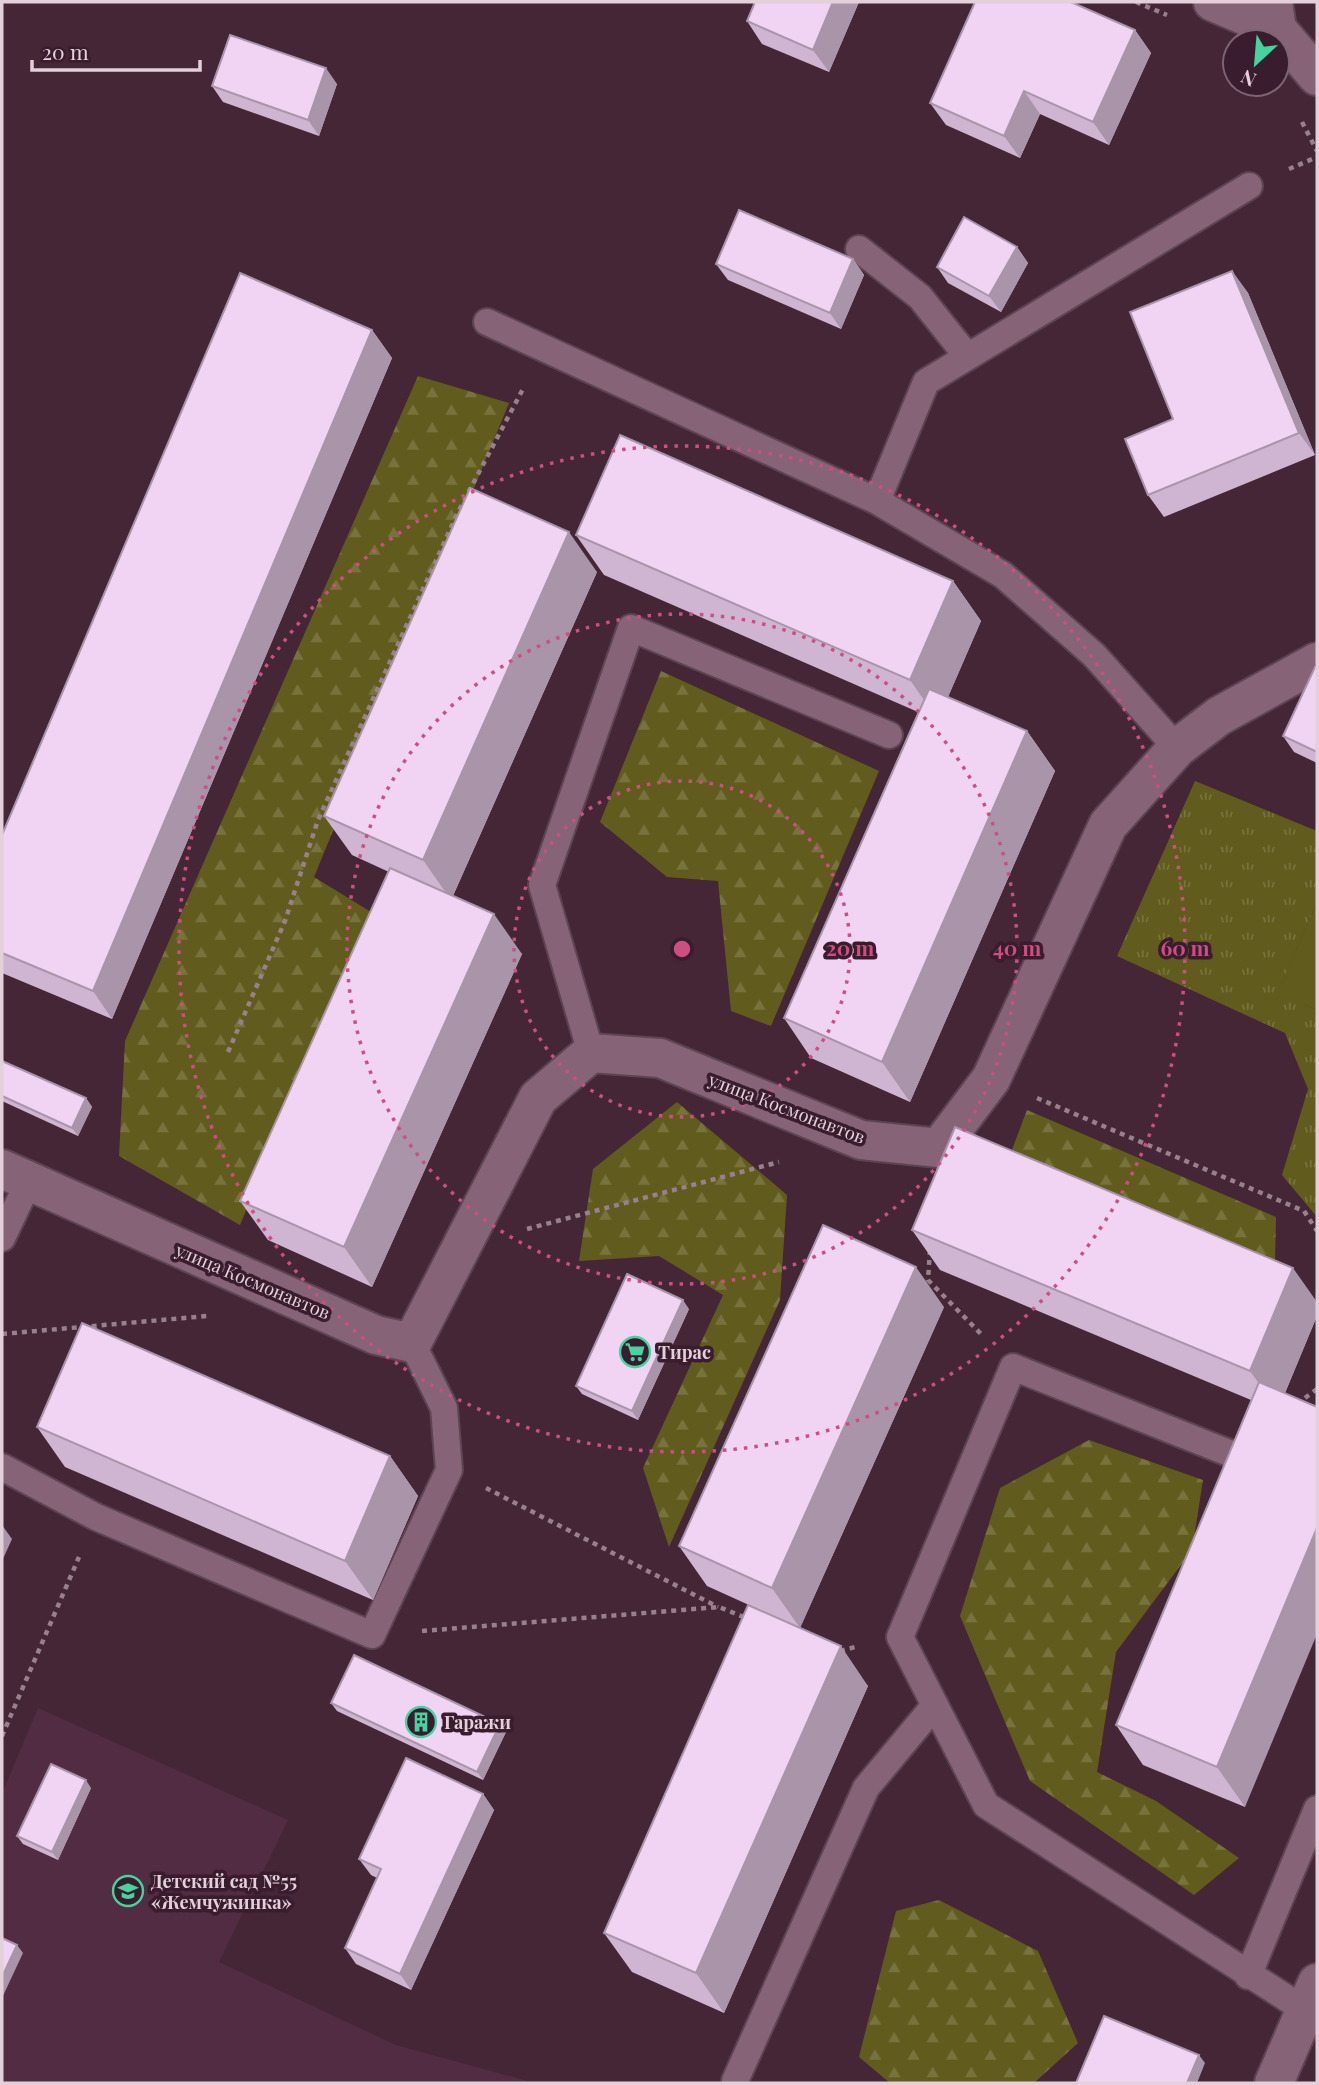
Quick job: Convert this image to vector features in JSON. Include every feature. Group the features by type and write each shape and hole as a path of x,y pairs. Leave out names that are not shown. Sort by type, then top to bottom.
{"street":[{"path":"1213,2 1275,15 1317,76"},
{"name":"улица Космонавтов","path":"591,1053 660,1058 861,1140 939,1148 991,1079 1108,825 1177,748 1219,716 1317,662"},
{"path":"412,1343 538,1098 591,1053"},
{"name":"улица Космонавтов","path":"15,1176 376,1335 412,1343"},
{"path":"1274,2083 1311,1997"}],"lane":[{"path":"877,501 926,382 1249,186"},
{"path":"859,248 920,297 967,356"},
{"path":"487,322 877,501 1003,575 1094,655 1177,748"},
{"path":"591,1053 542,885 631,628 888,735"},
{"name":"улица Космонавтов","path":"2,1238 15,1176"},
{"path":"2,1467 96,1517 372,1635 449,1469 444,1408 412,1343"},
{"path":"1234,1455 1013,1367 900,1637 986,1805 1248,1976 1311,1997"},
{"path":"735,2081 866,1788 935,1705"},
{"path":"1248,1976 1317,1809"}],"path":[{"path":"228,1052 285,921 318,820 458,512 544,349"},
{"path":"991,1079 1304,1211 1317,1231"},
{"path":"464,1246 782,1161"},
{"path":"931,1240 928,1280 1013,1367"},
{"path":"2,1334 216,1315"},
{"path":"1295,1405 1317,1389"},
{"path":"449,1469 719,1607 758,1622"},
{"path":"2,1736 96,1517"},
{"path":"372,1635 719,1607"},
{"path":"835,1652 900,1637"}],"shaded area":[{"name":"Детский сад №55 «Жемчужинка»","path":"38,1708 288,1820 219,1962 396,2045 535,2083 2,2083 2,1793"}],"green space":[{"path":"418,376 509,403 314,877 371,912 240,1225 119,1156 125,1041"},
{"path":"661,671 879,771 771,1026 731,1011 718,881 667,877 600,822"},
{"path":"1195,781 1317,831 1317,903 1278,992 1317,1010 1317,1217 1282,1175 1308,1089 1285,1033 1117,956"},
{"path":"1317,903 1317,1010 1277,993"},
{"path":"677,1102 787,1195 780,1300 669,1547 643,1468 723,1295 659,1256 579,1261 593,1169"},
{"path":"1027,1110 1276,1217 1275,1262 1010,1155"},
{"path":"1089,1440 1203,1480 1192,1550 1116,1652 1097,1772 1156,1801 1239,1858 1194,1895 1030,1781 960,1616 1000,1488"},
{"path":"939,1900 1038,1951 1078,2043 1034,2083 890,2083 859,2057 896,1911"}],"building":[{"path":"755,2 833,2 813,50 747,21"},
{"path":"975,2 1071,2 1135,30 1093,122 1024,91 1004,136 930,103"},
{"path":"230,35 326,68 308,120 212,86"},
{"path":"739,210 853,259 830,313 716,264"},
{"path":"964,217 1017,247 989,296 937,267"},
{"path":"1232,271 1299,433 1148,495 1125,439 1173,419 1130,312"},
{"path":"240,273 372,330 93,991 2,953 2,835"},
{"path":"620,435 953,581 910,680 576,535"},
{"path":"470,488 569,532 423,860 324,816"},
{"path":"1315,667 1317,668 1317,752 1283,736"},
{"path":"929,689 1027,731 882,1062 784,1018"},
{"path":"390,868 494,914 344,1247 240,1201"},
{"path":"2,1061 86,1098 72,1128 2,1096"},
{"path":"955,1127 1293,1268 1250,1371 912,1230"},
{"path":"823,1225 916,1267 772,1588 679,1546"},
{"name":"Тирас","path":"627,1274 683,1300 632,1411 576,1386"},
{"path":"82,1323 390,1456 345,1561 37,1427"},
{"path":"1259,1382 1317,1407 1317,1528 1217,1767 1116,1725"},
{"path":"748,1605 841,1646 696,1973 604,1933"},
{"name":"Гаражи","path":"354,1655 500,1724 477,1772 331,1703"},
{"path":"406,1758 483,1794 400,1974 345,1948 381,1869 359,1859"},
{"path":"51,1764 86,1780 52,1852 17,1836"},
{"path":"2,1938 17,1945 2,1977"},
{"path":"1104,2016 1199,2055 1187,2083 1076,2083"}],"place":[{"name":"Тирас","path":"635,1352"},
{"name":"Гаражи","path":"421,1722"},
{"name":"Детский сад №55 «Жемчужинка»","path":"128,1891"}]}
